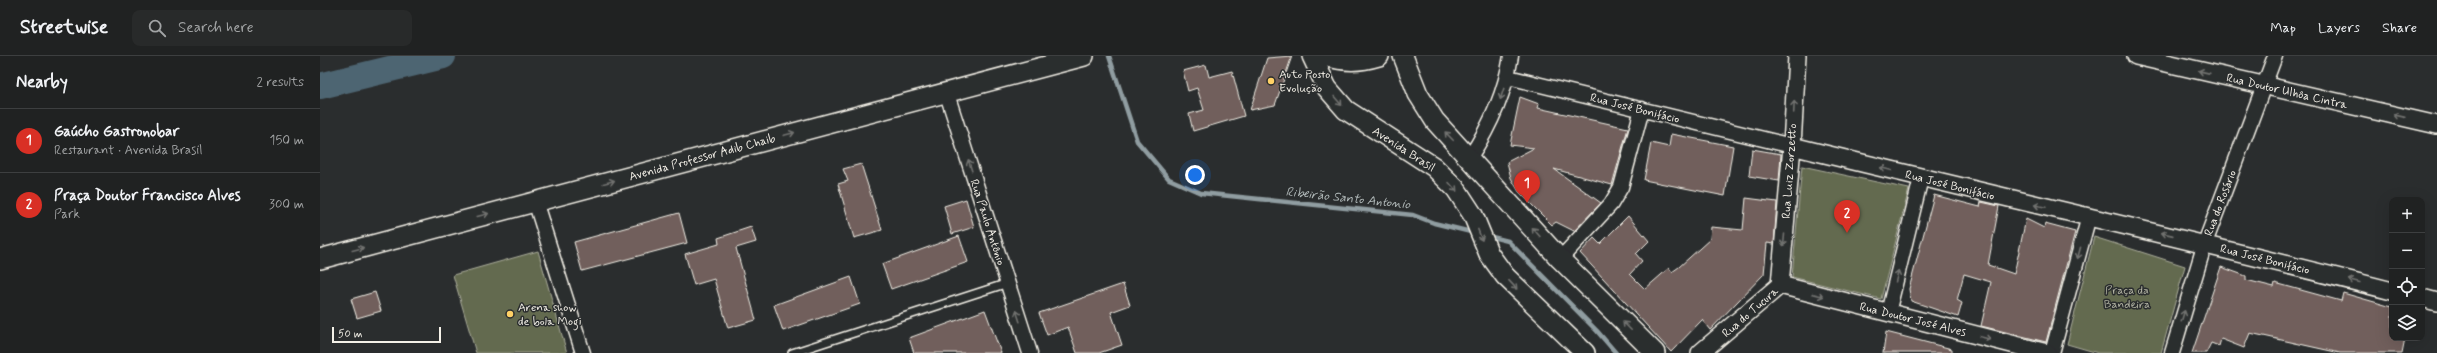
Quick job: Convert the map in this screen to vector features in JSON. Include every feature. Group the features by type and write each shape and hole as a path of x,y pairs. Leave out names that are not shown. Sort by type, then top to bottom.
{"main road":[{"name":"Avenida Professor Adib Chaib","path":"320,259 946,91 1083,56"},
{"name":"Avenida Brasil","path":"1312,56 1327,88 1346,110 1434,167 1456,189 1473,215 1489,254 1520,293 1585,353"},
{"path":"1325,56 1343,61 1363,61 1379,56"},
{"path":"1403,56 1418,94 1435,121 1470,157 1560,259 1655,353"}],"street":[{"path":"1470,157 1490,125 1508,77 1511,56"},
{"name":"Rua Luiz Zorzetto","path":"1780,285 1792,146 1796,56"},
{"name":"Rua Doutor Ulhôa Cintra","path":"2136,56 2437,125"},
{"name":"Rua do Rosário","path":"2172,353 2205,243 2275,56"},
{"name":"Rua José Bonifácio","path":"1508,77 1922,178 2205,243 2389,290"},
{"name":"Rua Paulo Antônio","path":"946,91 1030,353"},
{"path":"1560,259 1611,204 1621,187 1642,109"},
{"path":"1888,313 1922,178"},
{"path":"535,202 583,353"},
{"path":"2052,353 2089,216"},
{"name":"Rua Doutor José Alves","path":"1780,285 2046,353"},
{"name":"Rua do Tucura","path":"1700,353 1780,285"},
{"path":"2425,299 2437,302"}],"lane":[{"path":"792,353 1008,283"}],"green space":[{"path":"1802,166 1909,189 1881,299 1792,277"},
{"name":"Praça da Bandeira","path":"2094,237 2185,266 2161,353 2098,353 2067,344"},
{"name":"Arena show de bola Mogi","path":"538,251 567,353 476,353 453,275"}],"building":[{"name":"Auto Posto Evolução","path":"1292,56 1275,105 1250,110 1267,58"},
{"path":"1206,65 1209,77 1232,71 1244,116 1193,131 1189,114 1204,110 1197,88 1188,91 1183,71"},
{"path":"1520,97 1539,104 1538,108 1628,128 1612,185 1554,169 1601,203 1574,231 1556,222 1552,225 1519,192 1511,178 1507,162 1534,148 1510,145"},
{"path":"1671,134 1733,146 1725,196 1644,180 1651,143 1669,147"},
{"path":"1752,149 1781,154 1779,181 1749,176"},
{"path":"861,164 882,230 854,238 838,184 848,181 843,169"},
{"path":"1934,195 1980,207 1981,202 1999,206 1988,265 2014,274 2026,219 2044,228 2045,224 2075,232 2046,342 1981,326 1991,282 1964,274 1957,300 1962,303 1958,317 1911,301 1909,289"},
{"path":"1746,198 1777,202 1774,244 1767,243 1764,274 1710,330 1702,320 1671,352 1580,253 1594,238 1600,244 1628,216 1649,241 1636,254 1642,261 1630,274 1645,289 1669,268 1672,272 1679,267 1710,239 1711,227 1743,230"},
{"path":"966,199 974,227 952,234 944,206"},
{"path":"679,213 687,243 582,271 574,242"},
{"path":"751,227 756,242 736,248 756,320 728,328 714,279 694,285 685,254 719,244 718,238"},
{"path":"959,236 968,262 891,289 882,264"},
{"path":"2221,267 2246,276 2246,280 2274,287 2275,283 2341,301 2343,293 2389,306 2389,341 2404,341 2402,353 2340,353 2250,333 2244,348 2221,339 2219,346 2211,343 2206,353 2192,353"},
{"path":"851,277 860,304 783,331 774,305"},
{"path":"1123,284 1130,305 1111,312 1122,345 1099,353 1077,353 1068,327 1047,335 1039,313"},
{"path":"375,292 381,311 357,318 351,299"},
{"path":"985,310 1001,353 914,353 909,338"},
{"path":"1886,332 1952,349 1952,353 1883,353"}],"waterway":[{"path":"320,86 443,56"},
{"name":"Ribeirão Santo Antonio","path":"1109,56 1137,141 1169,179 1201,193 1413,215 1434,223 1475,233"},
{"name":"Ribeirão Santo Antonio","path":"1488,236 1508,241 1597,331 1616,353"}],"place":[{"name":"Auto Posto Evolução","path":"1271,81"},
{"name":"Gaúcho Gastronobar","path":"1527,203"},
{"name":"Praça Doutor Francisco Alves","path":"1847,233"},
{"name":"Arena show de bola Mogi","path":"510,314"}]}
